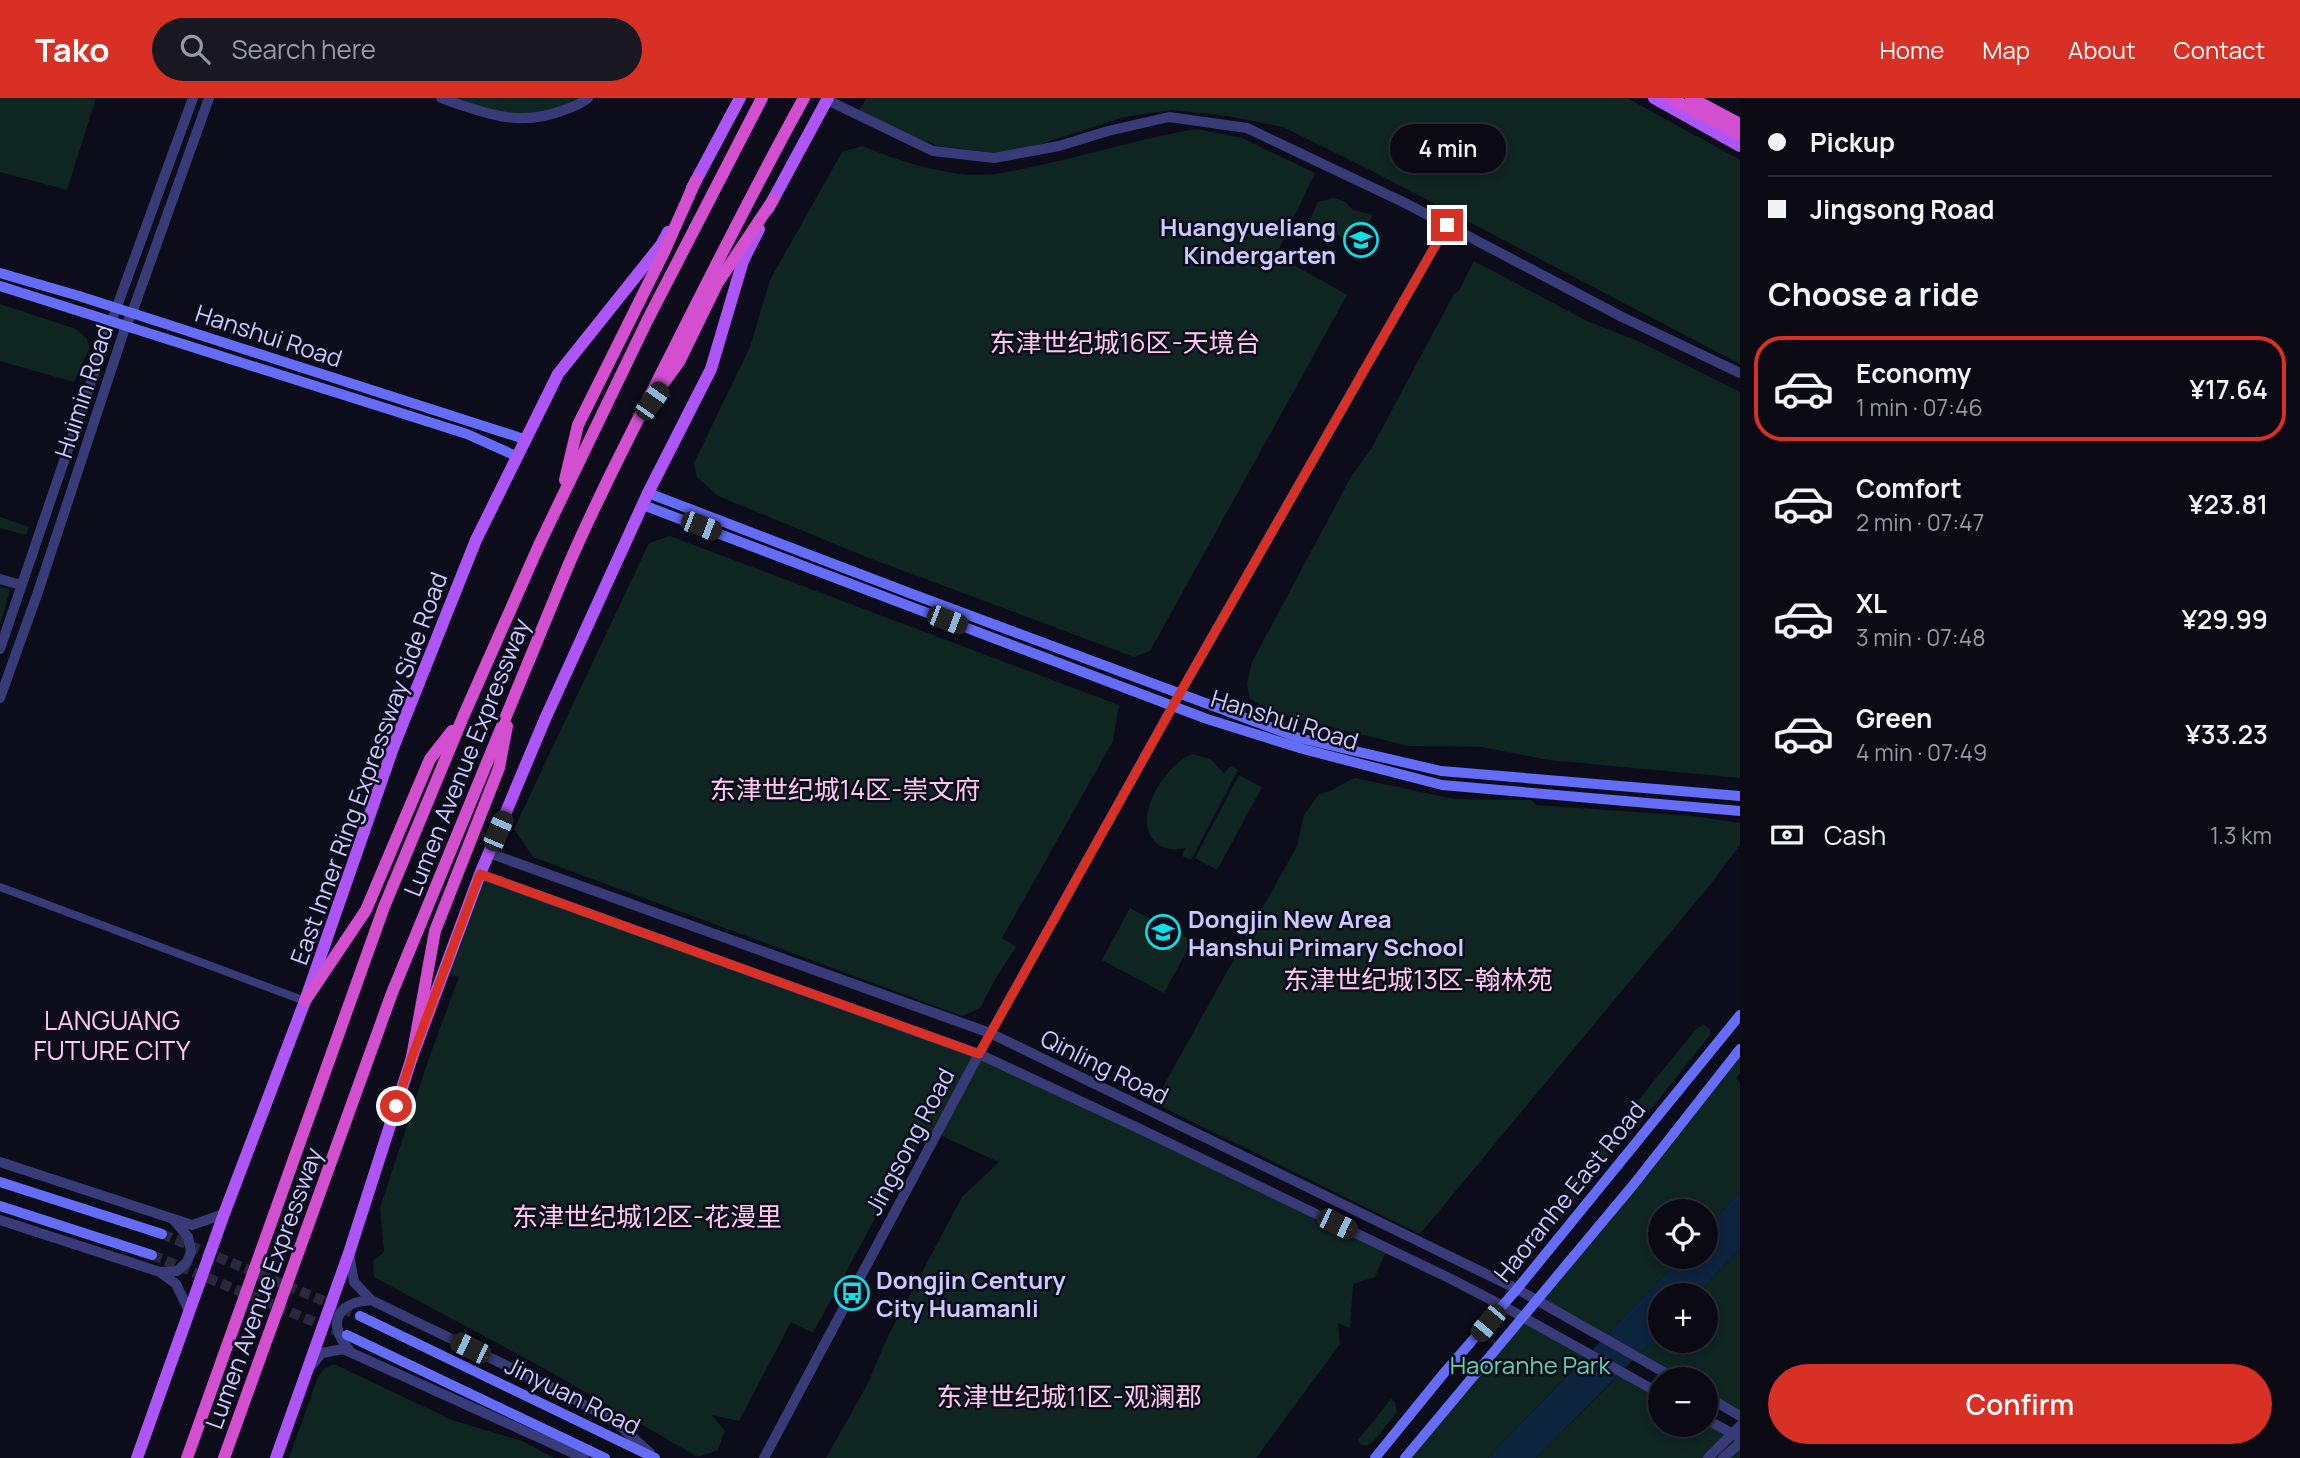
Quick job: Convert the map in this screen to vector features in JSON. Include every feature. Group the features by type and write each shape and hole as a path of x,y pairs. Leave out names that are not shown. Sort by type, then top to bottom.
{"highway":[{"name":"Lumen Avenue Expressway","path":"187,1458 384,907 463,717 559,502 647,321 762,98"},
{"name":"Lumen Avenue Expressway","path":"224,1458 392,993 512,697 587,523 761,176 804,98"},
{"path":"1670,98 1740,134"},
{"path":"1691,98 1740,124"},
{"path":"559,502 578,425 664,252 696,180"},
{"path":"638,420 679,362 717,284 773,200"},
{"path":"412,1057 435,931 499,768 512,697"},
{"path":"305,1001 366,910 430,759 463,717"}],"main road":[{"name":"East Inner Ring Expressway Side Road","path":"137,1458 224,1214 305,1001 393,748 477,540 558,374 661,245 740,98"},
{"path":"1654,98 1740,146"},
{"path":"276,1458 349,1253 412,1057 480,874 545,719 645,499 710,369 743,261 827,99"},
{"name":"Hanshui Road","path":"0,273 524,439"},
{"name":"Hanshui Road","path":"0,286 467,434 516,456"},
{"name":"Hanshui Road","path":"645,499 1299,738 1441,771 1740,796"},
{"name":"Hanshui Road","path":"645,499 1207,719 1303,749 1442,785 1740,811"},
{"name":"Haoranhe East Road","path":"1375,1458 1503,1306 1740,1015"},
{"name":"Haoranhe East Road","path":"1405,1458 1634,1184 1740,1049"},
{"path":"0,1182 162,1234"},
{"path":"0,1206 152,1255"},
{"name":"Jinyuan Road","path":"360,1316 655,1458"},
{"name":"Jinyuan Road","path":"347,1335 604,1458"}],"street":[{"name":"Huimin Road","path":"0,649 112,320 193,98"},
{"name":"Huimin Road","path":"0,698 126,325 209,98"},
{"path":"441,98 497,117 545,117 583,103 589,98"},
{"path":"827,99 933,151 994,158 1059,146 1169,117 1247,128 1447,225 1622,317 1740,373"},
{"name":"Jingsong Road","path":"764,1458 990,1033 1447,225"},
{"path":"0,579 21,584"},
{"name":"Qinling Road","path":"489,853 990,1033 1517,1289 1655,1367"},
{"name":"Qinling Road","path":"480,874 979,1054 1151,1134 1503,1306 1648,1388"},
{"path":"0,887 305,1001"},
{"path":"0,1162 192,1225 224,1214"},
{"path":"0,1220 160,1272 176,1284 189,1311"},
{"path":"160,1272 177,1271 187,1262 191,1252 188,1237 174,1220"},
{"path":"349,1253 354,1282 371,1300 569,1396 618,1424 655,1458"},
{"path":"353,1354 339,1336 337,1321 342,1308 354,1302 371,1300"},
{"path":"308,1369 322,1353 342,1349 584,1458"},
{"path":"1718,1403 1740,1416"},
{"path":"1718,1425 1738,1435"},
{"path":"1708,1458 1738,1435"},
{"path":"1723,1458 1738,1435"}],"green space":[{"path":"0,98 96,98 67,190 0,172"},
{"path":"441,98 588,98 545,117 497,117"},
{"path":"867,98 1627,98 1740,160 1740,364 1283,127 1227,116 1172,110 1124,117 1028,148 994,153 938,146 857,114"},
{"path":"1197,129 1242,138 1315,173 1276,255 1347,295 1150,651 1134,657 864,556 718,496 697,477 694,463 750,347 770,280 842,152 862,146 929,168 980,175 1027,168"},
{"path":"1333,198 1344,201 1353,210 1373,215 1356,244 1309,221 1318,202"},
{"path":"1474,261 1587,321 1638,341 1740,392 1740,778 1549,760 1482,747 1408,746 1272,712 1249,698 1247,683 1252,662 1352,475 1371,449"},
{"path":"0,304 76,329 87,339 89,349 74,382 0,361"},
{"path":"0,517 29,527 26,535 0,528"},
{"path":"670,536 1119,705 1113,741 1002,938 1016,947 980,1008 962,1016 533,857 514,829 649,543"},
{"path":"0,587 10,589 0,625"},
{"path":"1192,754 1211,759 1224,774 1230,766 1238,770 1191,860 1182,856 1185,848 1167,848 1154,841 1147,819 1151,802 1164,777 1177,763"},
{"path":"1239,775 1262,787 1217,870 1195,858"},
{"path":"1355,778 1454,799 1532,800 1536,805 1692,816 1740,823 1740,845 1709,886 1420,1234 1154,1103 1297,846 1304,815 1319,794"},
{"path":"480,874 979,1054 1387,1248 1375,1277 1353,1284 1350,1328 1338,1323 1340,1344 1256,1458 826,1458 868,1383 887,1338 962,1197 999,1162 924,1128 813,1333 791,1322 739,1421 712,1415 725,1431 718,1450 698,1457 547,1370 374,1277 373,1261 384,1252 380,1208 429,1058 459,977 444,971"},
{"path":"1130,908 1192,941 1164,993 1102,960"},
{"path":"1704,1025 1710,1029 1710,1035 1635,1129 1628,1132 1622,1127 1627,1114 1697,1028"},
{"name":"Haoranhe Park","path":"1740,1054 1740,1073 1736,1078 1740,1082 1740,1191 1718,1216 1718,1199 1648,1199 1648,1269 1670,1269 1657,1283 1648,1283 1648,1292 1604,1338 1536,1300"},
{"path":"1611,1141 1616,1146 1614,1152 1538,1244 1528,1253 1517,1254 1521,1243 1605,1142"},
{"name":"Haoranhe Park","path":"1740,1248 1740,1416 1718,1403 1718,1367 1656,1367 1637,1356 1648,1345 1648,1353 1718,1353 1718,1283 1708,1283"},
{"name":"Haoranhe Park","path":"1522,1317 1588,1354 1488,1458 1405,1458"},
{"path":"334,1364 452,1420 522,1441 554,1458 289,1458 318,1377 325,1368"},
{"name":"Haoranhe Park","path":"1621,1373 1648,1387 1648,1437 1718,1437 1718,1429 1740,1438 1740,1458 1536,1458"},
{"path":"1391,1399 1395,1402 1397,1412 1373,1442 1361,1445 1358,1440"}],"water":[{"path":"1740,1191 1740,1248 1708,1283 1657,1283 1670,1269 1718,1269 1718,1216"},
{"path":"1648,1292 1648,1345 1536,1458 1488,1458"}],"tunnel":[{"path":"162,1234 360,1316"},
{"path":"152,1255 344,1334"}],"place":[{"name":"Huangyueliang Kindergarten","path":"1361,240"},
{"name":"Dongjin New Area Hanshui Primary School","path":"1163,932"},
{"name":"Dongjin Century City Huamanli","path":"852,1293"}],"district":[{"name":"东津世纪城16区-天境台","path":"1125,342"},
{"name":"东津世纪城14区-崇文府","path":"845,789"},
{"name":"东津世纪城13区-翰林苑","path":"1418,979"},
{"name":"LANGUANG FUTURE CITY","path":"112,1035"},
{"name":"东津世纪城12区-花漫里","path":"647,1216"},
{"name":"东津世纪城11区-观澜郡","path":"1069,1396"}],"route":[{"path":"396,1106 480,874 979,1054 1179,695 1447,225"}]}
